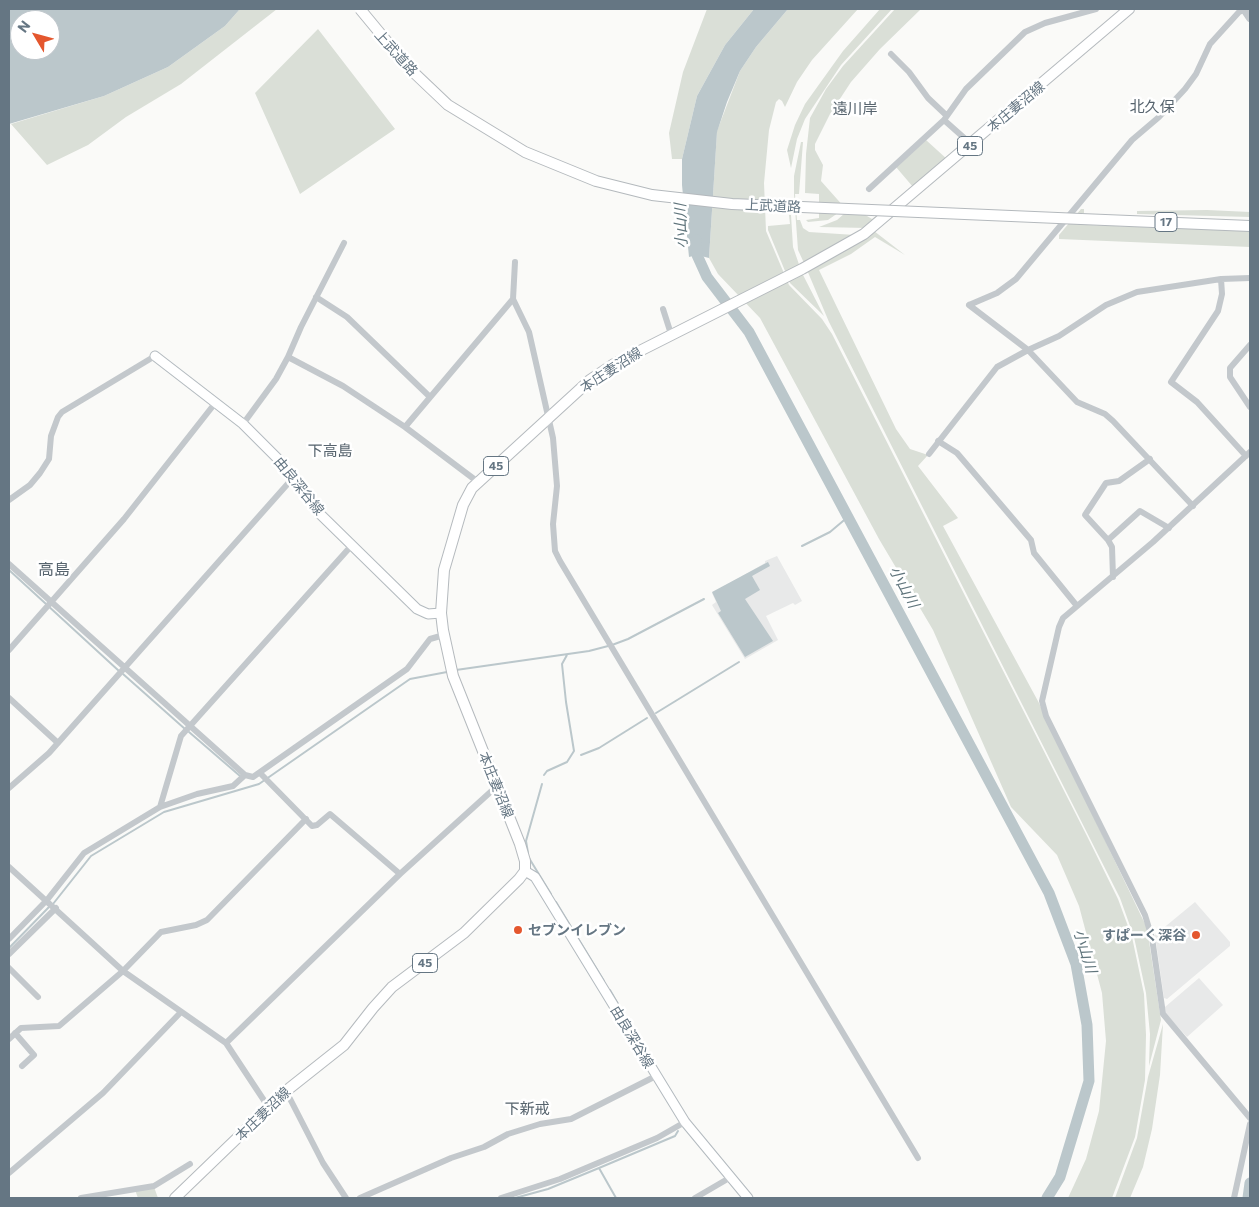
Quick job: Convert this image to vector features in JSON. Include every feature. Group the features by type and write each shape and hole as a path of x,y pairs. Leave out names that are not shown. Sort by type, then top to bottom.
{"main road":[{"name":"上武道路","path":"360,9 408,67 448,105 525,152 596,181 652,195 732,204 1250,226"},
{"name":"本庄妻沼線","path":"175,1198 286,1091 344,1045 392,987 464,933 525,871 525,861 520,844 453,676 441,613 442,584 448,555 463,504 478,482 590,380 627,356 802,269 864,234 1129,9"},
{"name":"由良深谷線","path":"155,356 243,424 281,462 310,502 417,609 428,614 441,613"},
{"name":"由良深谷線","path":"525,871 535,877 685,1122 748,1198"}],"street":[{"path":"869,189 945,117 966,89 1025,32 1038,25 1096,9"},
{"path":"1244,9 1250,18"},
{"path":"1193,506 1105,414 1077,402 1028,350 969,305 997,294 1016,279 1132,140 1159,117 1185,90 1196,74 1210,44 1239,12 1244,9 1250,10"},
{"path":"891,54 909,72 928,98 971,144"},
{"path":"243,424 276,379 344,243"},
{"path":"515,262 512,299 529,332 549,418 557,486 553,524 556,551 560,562 918,1158"},
{"path":"929,454 997,367 1059,336 1117,299 1137,292 1220,279 1250,278"},
{"path":"1220,279 1222,294 1218,311 1171,382 1197,402 1248,454 1169,528 1063,618 1042,693 1043,706 1145,915 1152,938 1163,1014 1250,1118"},
{"path":"316,297 346,317 430,397"},
{"path":"405,428 512,299"},
{"path":"663,309 674,332"},
{"path":"1250,345 1230,368 1230,377 1250,406"},
{"path":"9,500 30,485 40,474 49,459 51,436 62,412 155,356"},
{"path":"288,357 342,386 405,428 478,482"},
{"path":"9,650 124,519 216,402"},
{"path":"938,441 957,453 1031,540 1034,553 1077,606"},
{"path":"1113,576 1112,548 1108,540 1086,516 1106,483 1119,481 1150,459"},
{"path":"9,788 58,742 292,479"},
{"path":"1108,540 1140,511 1169,528"},
{"path":"160,807 184,733 352,545"},
{"path":"9,564 123,668 245,775 251,778 407,670 430,639 444,635"},
{"path":"9,698 58,742"},
{"path":"260,773 312,826 317,825 330,814 400,874"},
{"path":"9,939 47,900 84,854 160,807 197,794 233,786 245,775"},
{"path":"226,1043 400,874 496,787"},
{"path":"9,1039 21,1028 59,1026 123,971 161,932 196,925 207,920 306,819"},
{"path":"9,868 56,908 123,971 226,1043 269,1108"},
{"path":"9,954 56,908"},
{"path":"9,968 38,998"},
{"path":"9,1173 103,1093 181,1012"},
{"path":"15,1033 34,1055 22,1066"},
{"path":"360,1198 372,1196 451,1158 484,1147 508,1134 540,1124 571,1119 656,1076"},
{"path":"286,1091 323,1163 346,1198"},
{"path":"502,1198 560,1179 657,1138 685,1122"},
{"path":"1234,1198 1250,1124"},
{"path":"81,1198 154,1186 190,1164"},
{"path":"695,1198 731,1177"}],"shaded area":[{"path":"9,9 240,9 225,26 168,67 104,96 9,124"},
{"path":"240,9 277,9 181,84 126,117 88,145 47,165 11,124 104,96 168,67 225,26"},
{"path":"707,9 754,9 725,45 697,96 682,159 672,159 669,133 683,72"},
{"path":"754,9 788,9 756,47 740,71 727,102 717,132 709,258 697,255 689,257 682,185 682,159 697,96 725,45"},
{"path":"788,9 858,9 812,60 797,82 785,107 779,99 776,102 769,130 764,183 766,231 789,285 822,319 832,334 1087,836 1118,899 1132,937 1144,994 1146,1035 1145,1080 1135,1137 1112,1198 1068,1198 1086,1159 1099,1111 1106,1041 1102,993 1079,906 1057,855 1011,807 933,630 879,539 760,318 718,274 709,258 717,131 740,71 756,47"},
{"path":"880,9 892,9 841,65 805,119 797,139 791,168 787,150 795,125 805,104 843,51"},
{"path":"895,9 921,9 880,49 851,82 830,114 815,144 815,150 823,165 821,181 845,208 828,220 808,222 806,220 819,218 819,194 805,193 806,154 810,118 826,89 843,66"},
{"path":"318,29 395,129 300,194 255,93"},
{"path":"926,140 948,160 867,228 819,227 837,220 852,207 872,219 913,187 896,167"},
{"path":"801,142 803,142 799,194 795,194 797,220 800,220 803,228 809,232 855,235 804,263 798,250 794,195 794,176"},
{"path":"1081,209 1084,209 1084,213 1079,213 1079,223 1087,225 1250,231 1250,247 1059,239 1059,235"},
{"path":"1207,210 1250,212 1250,217 1137,214 1137,211"},
{"path":"789,215 791,215 793,247 802,273 824,316 790,283 768,230 768,226 790,224"},
{"path":"874,231 905,255 875,237 851,254 819,270 896,429 910,449 928,455 918,466 958,518 943,526 1039,703 1147,928 1161,1020 1149,1066 1150,1034 1146,993 1134,937 1120,898 829,322 807,270 842,252"},
{"path":"777,556 802,601 795,605 793,603 766,616 778,640 745,659 712,605 716,602 712,593 765,563 765,561"},
{"path":"768,562 770,566 752,576 760,590 745,599 773,641 745,657 718,613 721,611 712,592"},
{"path":"1195,902 1230,942 1230,946 1167,999 1164,998 1155,935"},
{"path":"1199,978 1223,1005 1187,1037 1166,1014 1165,1007"},
{"path":"1163,1024 1160,1075 1152,1129 1143,1167 1130,1198 1115,1198 1137,1138 1148,1077"},
{"path":"154,1187 158,1198 138,1198 135,1190"}],"waterway":[{"name":"小山川","path":"696,240 697,255 707,277 749,332 1049,893 1076,964 1087,1025 1089,1081 1060,1177 1047,1198"},
{"path":"802,546 830,532 849,516"},
{"path":"9,570 119,671"},
{"path":"456,670 589,651 612,645 628,639 704,599"},
{"path":"544,775 547,771 567,762 574,751 562,664 567,655"},
{"path":"656,713 739,662"},
{"path":"53,904 91,856 164,812 259,784 410,679 447,672"},
{"path":"123,674 185,729"},
{"path":"581,755 599,748 647,718"},
{"path":"189,732 240,776"},
{"path":"528,853 526,841 542,784"},
{"path":"529,858 551,894"},
{"path":"556,902 604,981"},
{"path":"9,948 49,907"},
{"path":"610,990 622,1011"},
{"path":"515,1198 548,1189 675,1136 678,1131"},
{"path":"599,1168 616,1198"},
{"path":"1248,1198 1250,1183"}],"place":[{"name":"セブンイレブン","path":"518,930"},
{"name":"すぱーく深谷","path":"1196,935"}],"district":[{"name":"北久保","path":"1152,107"},
{"name":"遠川岸","path":"855,109"},
{"name":"下高島","path":"330,451"},
{"name":"高島","path":"54,570"},
{"name":"下新戒","path":"527,1109"}]}
